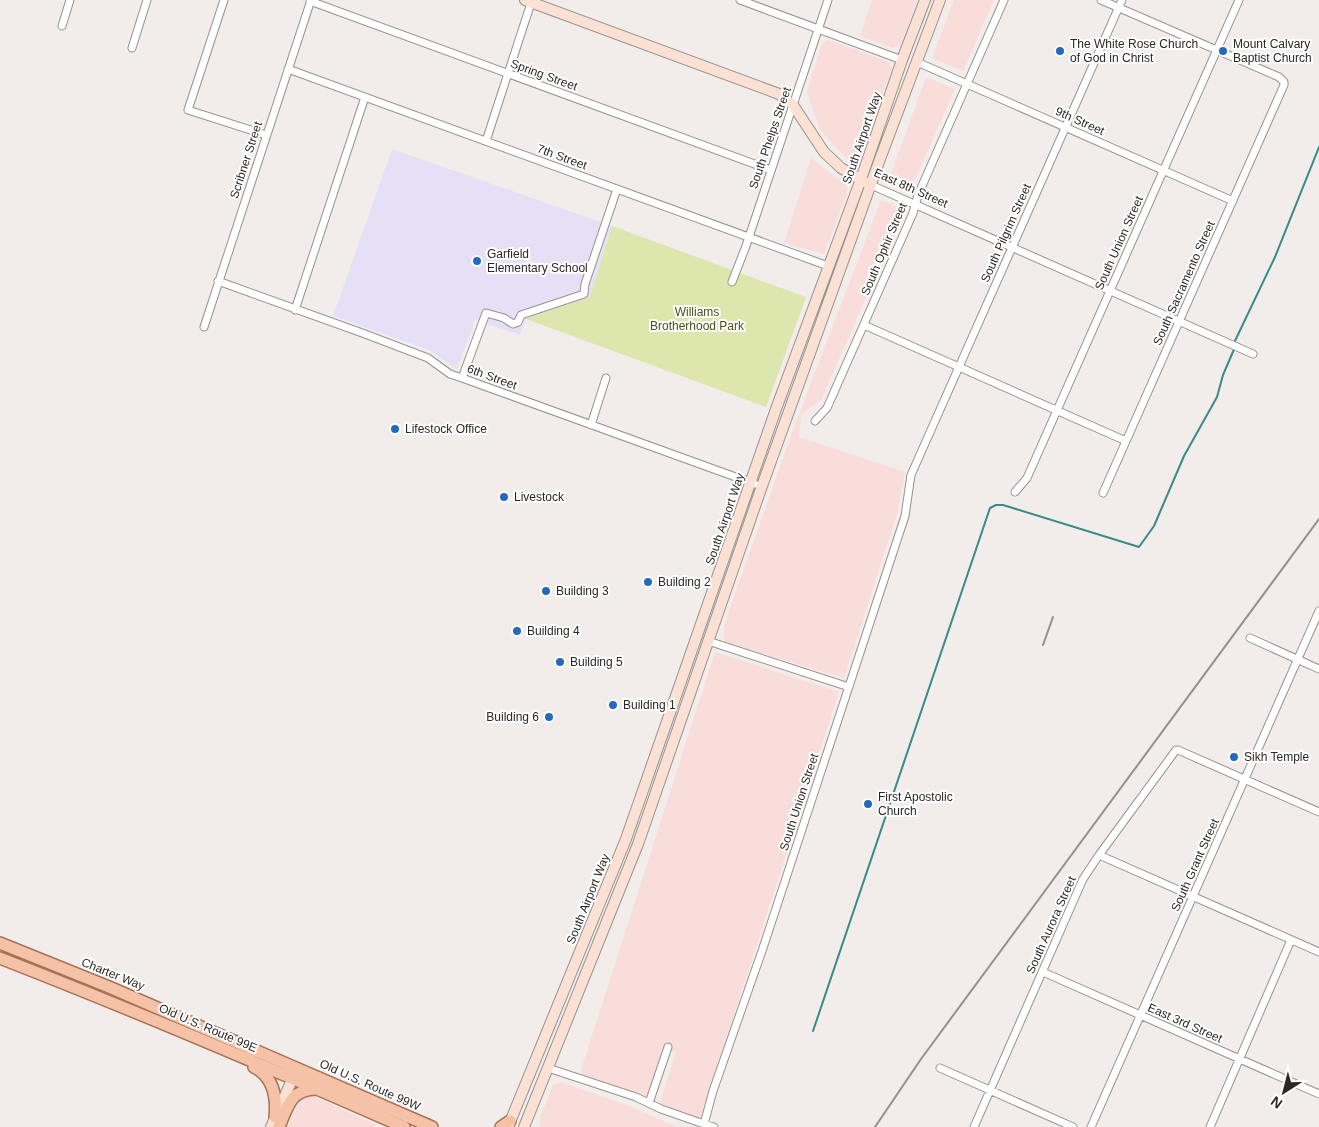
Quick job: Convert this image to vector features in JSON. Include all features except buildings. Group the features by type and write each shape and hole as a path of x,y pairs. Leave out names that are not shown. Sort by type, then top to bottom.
{"main road":[{"name":"South Airport Way","path":"506,1125 530,1073 626,839 750,482 925,0"},
{"name":"South Airport Way","path":"524,1127 638,844 762,486 940,0"},
{"name":"East 8th Street","path":"530,1 773,91 793,105 824,152 841,168 871,185"},
{"name":"Charter Way","path":"0,943 110,987 295,1073"},
{"name":"Old U.S. Route 99E","path":"0,958 295,1073 318,1089 397,1122"},
{"path":"112,1003 117,1010 260,1070 269,1080 274,1091 275,1124"},
{"path":"530,1073 542,1067 548,1068"},
{"path":"275,1124 295,1073"},
{"name":"Old U.S. Route 99W","path":"295,1073 397,1122 432,1127"},
{"path":"275,1124 295,1096 304,1090 318,1089"}],"street":[{"path":"62,26 70,0"},
{"path":"132,48 147,0"},
{"path":"224,0 188,110 266,135"},
{"path":"740,0 902,60"},
{"name":"South Phelps Street","path":"732,282 749,237 828,0"},
{"name":"South Ophir Street","path":"815,421 827,408 1004,0"},
{"path":"1102,0 1216,51"},
{"name":"South Pilgrim Street","path":"911,475 1122,0"},
{"name":"South Union Street","path":"1015,492 1027,478 1239,0"},
{"name":"Scribner Street","path":"204,327 310,1"},
{"name":"Spring Street","path":"310,1 771,170"},
{"path":"486,141 530,1"},
{"name":"South Sacramento Street","path":"1103,493 1284,89 1284,82 1279,77 1216,51"},
{"name":"9th Street","path":"917,62 1233,201"},
{"name":"7th Street","path":"288,69 828,266"},
{"path":"295,310 365,97"},
{"name":"East 8th Street","path":"871,185 1253,354"},
{"path":"462,378 486,314 504,318 512,324 518,322 521,315 584,294 585,284 617,189"},
{"name":"6th Street","path":"218,282 428,358 450,374 762,486"},
{"path":"864,325 1126,441"},
{"path":"591,425 606,378"},
{"name":"South Union Street","path":"704,1124 713,1091 763,948 905,516 911,475"},
{"name":"South Grant Street","path":"1091,1127 1319,612"},
{"path":"1250,638 1319,669"},
{"path":"708,641 849,687"},
{"name":"South Aurora Street","path":"974,1127 1084,880 1099,855 1174,753 1178,750 1245,779"},
{"path":"1245,779 1319,812"},
{"path":"1099,855 1319,952"},
{"path":"1210,1127 1291,940"},
{"name":"East 3rd Street","path":"1043,972 1319,1094"},
{"path":"650,1104 668,1047"},
{"path":"548,1068 636,1097 650,1104 714,1127"},
{"path":"940,1068 1073,1127"}],"shaded area":[{"path":"872,0 917,0 901,45 893,48 860,36"},
{"path":"954,0 994,0 963,71 932,58"},
{"path":"829,40 889,62 892,68 859,159 854,162 846,158 820,130 807,92 822,43"},
{"path":"926,77 955,89 910,191 888,182"},
{"name":"Garfield Elementary School","path":"392,149 612,226 590,297 526,319 520,335 475,320 457,369 429,350 333,316"},
{"path":"811,158 846,185 848,190 824,254 784,243"},
{"path":"881,200 905,210 821,400 801,415 799,437 905,472 898,511 844,678 724,642 724,625 791,435"},
{"path":"715,652 839,692 700,1119 659,1105 676,1052 668,1050 651,1101 583,1076 581,1070"},
{"path":"561,1082 629,1106 677,1127 540,1127 540,1118 553,1085"},
{"path":"313,1096 377,1125 376,1127 287,1127 301,1098"}],"green space":[{"name":"Williams Brotherhood Park","path":"612,226 806,297 766,407 526,319 590,297"}],"waterway":[{"path":"1234,343 1275,257 1319,147"},
{"path":"813,1031 990,508 996,505 1003,505 1139,547 1154,526 1184,456 1217,397 1223,375 1235,347"}],"railway":[{"path":"875,1127 921,1059 1319,519"},
{"path":"1043,645 1053,617"}],"place":[{"name":"The White Rose Church of God in Christ","path":"1060,51"},
{"name":"Mount Calvary Baptist Church","path":"1223,51"},
{"name":"Garfield Elementary School","path":"477,261"},
{"name":"Lifestock Office","path":"395,429"},
{"name":"Livestock","path":"504,497"},
{"name":"Building 2","path":"648,582"},
{"name":"Building 3","path":"546,591"},
{"name":"Building 4","path":"517,631"},
{"name":"Building 5","path":"560,662"},
{"name":"Building 1","path":"613,705"},
{"name":"Building 6","path":"549,717"},
{"name":"Sikh Temple","path":"1234,757"},
{"name":"First Apostolic Church","path":"868,804"}]}
